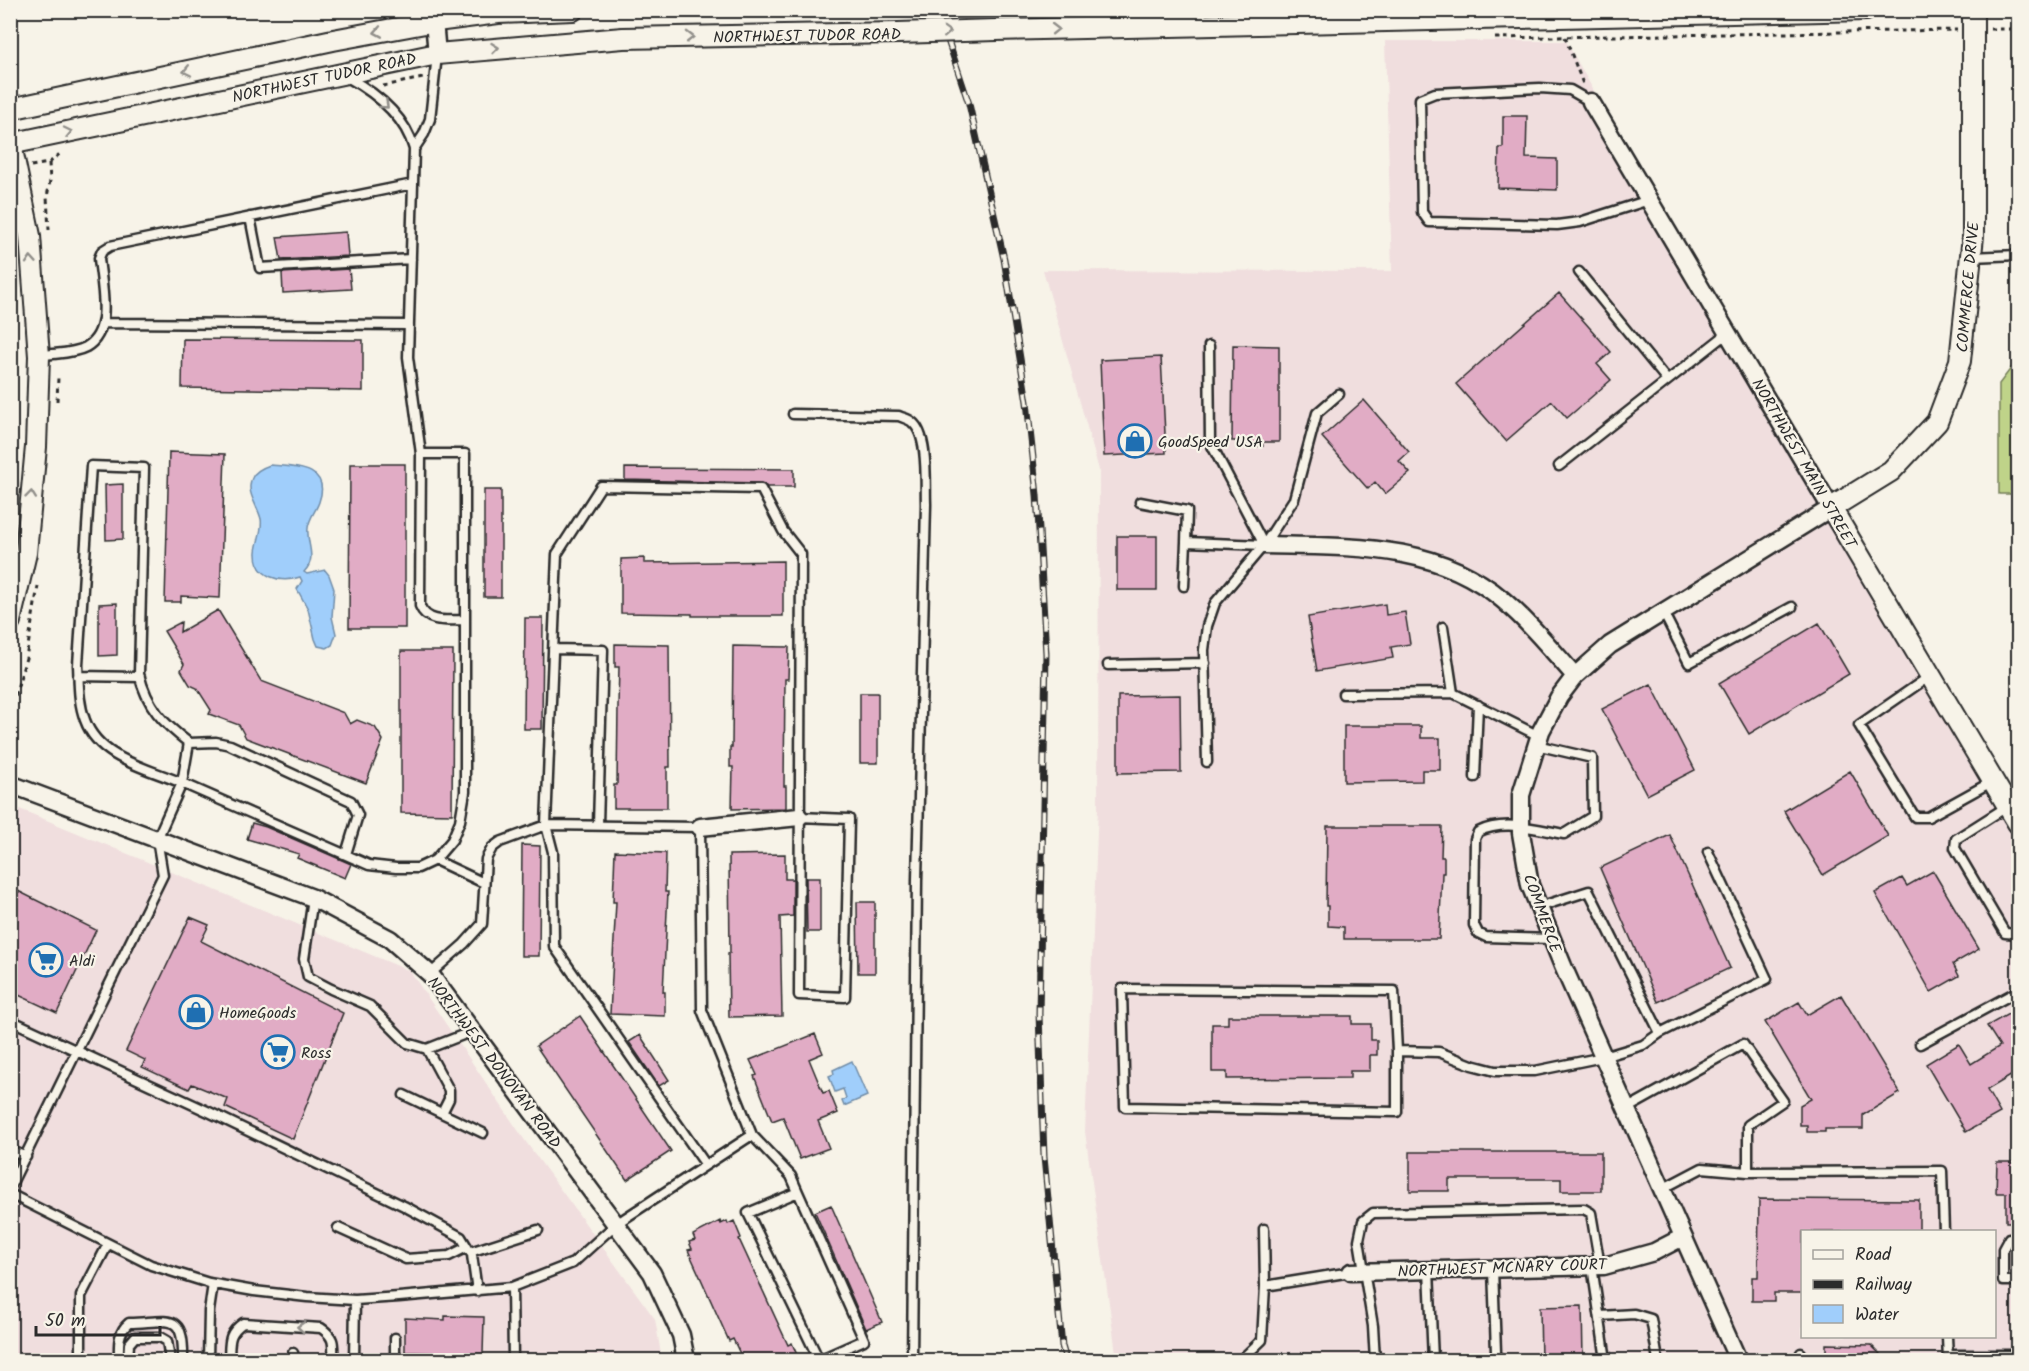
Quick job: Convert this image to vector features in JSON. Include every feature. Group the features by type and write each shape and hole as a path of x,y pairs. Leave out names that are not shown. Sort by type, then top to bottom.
{"street":[{"name":"NORTHWEST TUDOR ROAD","path":"10,109 435,16 573,10"},
{"name":"NORTHWEST TUDOR ROAD","path":"11,142 437,54 623,38 898,33 1556,14 1866,10"},
{"name":"COMMERCE DRIVE","path":"1831,508 1891,471 1937,422 1960,361 1973,236 1973,10"},
{"path":"435,16 437,54"},
{"name":"NORTHWEST MAIN STREET","path":"1591,102 2019,823"},
{"path":"10,621 26,553 36,447 39,356 30,236 11,142"},
{"name":"COMMERCE","path":"1738,1360 1603,1057 1530,885 1521,826 1521,795 1538,741 1559,697 1575,676 1610,645 1831,508"},
{"path":"1264,545 1370,548 1419,556 1464,573 1502,598 1535,630 1575,676"},
{"name":"NORTHWEST DONOVAN ROAD","path":"10,784 313,898 390,939 430,974 652,1273 681,1335 686,1360"},
{"path":"700,827 800,817"},
{"name":"NORTHWEST MCNARY COURT","path":"1358,1271 1596,1266 1654,1252 1683,1237"}],"lane":[{"path":"414,149 430,119 437,54"},
{"path":"341,74 367,89 402,121 410,134 414,149 408,357 421,454 420,606 422,613 428,618 465,620"},
{"path":"1591,102 1569,90 1540,88 1435,93 1420,99 1422,212 1429,222 1557,225 1580,222 1649,200"},
{"path":"39,356 73,351 86,347 96,339 105,322 99,258 102,251 110,246 413,184"},
{"path":"250,217 260,268 411,259"},
{"path":"1971,256 2019,255"},
{"path":"1579,272 1667,380"},
{"path":"105,322 409,325"},
{"path":"1559,466 1728,332"},
{"path":"1209,346 1210,442 1264,545"},
{"path":"1207,762 1205,663 1207,626 1215,603 1264,545 1294,499 1317,413 1340,394"},
{"path":"793,414 899,416 912,422 920,432 924,448 926,504 916,891 912,1360"},
{"path":"346,855 358,815 351,801 230,745 216,742 189,743 155,712 143,692 140,677 144,468 91,466 78,676 85,720 97,742 110,753 369,865 418,868 435,860 452,840 460,821 465,792 465,454 421,454"},
{"path":"706,1165 554,946 553,852 546,825 557,554 601,486 761,489 783,531 801,554 799,995 845,997 849,819 800,817"},
{"path":"1140,502 1187,511 1184,586"},
{"path":"1186,542 1264,545"},
{"path":"1663,612 1689,663 1792,607"},
{"path":"1443,627 1453,693"},
{"path":"553,649 603,650 598,825"},
{"path":"1108,665 1205,663"},
{"path":"78,676 140,677"},
{"path":"1930,676 1859,725 1864,734 1915,817 1928,817 1993,780"},
{"path":"1343,694 1453,693 1478,705 1538,741 1592,758 1593,816 1564,834 1521,826 1495,826 1478,832 1475,839 1474,925 1478,933 1486,937 1552,939"},
{"path":"1475,777 1478,705"},
{"path":"10,1187 163,875 157,839 182,783 189,743"},
{"path":"2008,806 1956,839 1955,848 2005,933 2019,934"},
{"path":"430,974 464,944 482,924 486,859 492,848 507,839 546,825 700,827 702,1010 752,1135 791,1176 864,1340 819,1360 748,1213 798,1192"},
{"path":"1397,1051 1439,1052 1495,1071 1535,1071 1603,1057 1643,1045 1660,1034 1767,980 1708,852"},
{"path":"435,860 484,883"},
{"path":"1539,907 1589,891 1660,1034"},
{"path":"313,898 304,959 308,977 370,1006 407,1042 427,1049 473,1031"},
{"path":"1122,989 1394,991 1397,1051 1397,1112 1125,1107 1122,989"},
{"path":"1920,1044 2019,991"},
{"path":"10,1020 209,1112 404,1206 461,1237 468,1249 477,1291"},
{"path":"1626,1109 1743,1044 1783,1101 1748,1125 1748,1172"},
{"path":"427,1049 449,1090 449,1098 442,1113"},
{"path":"404,1095 483,1133"},
{"path":"10,1194 151,1265 213,1284 254,1291 355,1300 477,1291 512,1287 573,1263 616,1224 752,1135"},
{"path":"10,1150 26,1157"},
{"path":"1662,1189 1702,1168 1748,1172 1942,1171 1944,1230"},
{"path":"1374,1360 1373,1326 1358,1271 1361,1226 1367,1217 1379,1211 1584,1209 1591,1213 1599,1316 1606,1360"},
{"path":"338,1228 406,1259 449,1256 538,1230"},
{"path":"1241,1360 1262,1340 1265,1286 1264,1229"},
{"path":"2019,1238 2009,1238 2004,1249 2003,1281 2019,1281"},
{"path":"81,1360 81,1296 108,1244"},
{"path":"1429,1269 1433,1360"},
{"path":"1492,1360 1496,1352 1493,1269"},
{"path":"1265,1286 1358,1271"},
{"path":"208,1360 208,1311 213,1284"},
{"path":"512,1287 513,1360"},
{"path":"354,1360 355,1300"},
{"path":"1599,1316 1634,1314 1651,1319 1658,1360"},
{"path":"119,1360 119,1339 122,1329 129,1323 173,1322 181,1329 183,1360"},
{"path":"229,1360 230,1340 234,1329 243,1323 321,1328 330,1334 333,1341 333,1360"},
{"path":"128,1360 129,1344 135,1337 160,1337 167,1341 170,1360"},
{"path":"395,1338 395,1360"},
{"path":"1947,1338 1948,1358 2019,1355"}],"path":[{"path":"1556,14 1591,102"},
{"path":"367,89 435,76"},
{"path":"16,168 49,163 66,149"}],"shaded area":[{"path":"1385,41 1566,41 1741,354 2018,824 2018,1360 1117,1360 1085,1132 1098,808 1099,470 1043,270 1392,271"},
{"path":"10,805 410,971 526,1142 655,1319 662,1360 11,1360"}],"green space":[{"path":"2018,359 2018,494 1999,494 1999,384"}],"water":[{"path":"270,465 299,468 315,475 320,481 322,490 319,502 308,528 311,556 304,572 307,574 325,570 334,589 332,617 336,634 332,645 327,648 318,646 315,639 308,609 297,589 302,581 300,577 277,579 264,573 257,561 256,552 261,523 251,494 250,483 255,473"},
{"path":"852,1061 867,1096 844,1106 842,1101 846,1098 843,1089 835,1092 829,1076 834,1074 833,1070"}],"building":[{"path":"1503,116 1527,116 1526,158 1557,159 1557,190 1498,188 1499,148 1503,148"},
{"path":"346,232 348,256 281,260 277,237"},
{"path":"349,269 351,289 283,293 282,273"},
{"path":"1559,293 1611,352 1597,364 1611,380 1567,418 1552,401 1506,441 1456,384"},
{"path":"183,339 363,340 363,391 182,388"},
{"path":"1233,345 1279,346 1279,442 1262,442 1263,446 1247,446 1247,441 1232,441"},
{"path":"1161,357 1166,453 1104,456 1100,360"},
{"path":"1364,400 1409,452 1399,461 1410,473 1385,494 1375,482 1368,489 1322,437"},
{"path":"169,452 225,454 220,598 181,596 181,602 165,602"},
{"path":"350,464 405,464 405,628 349,628"},
{"path":"625,468 794,469 794,487 767,487 761,483 625,480"},
{"path":"123,484 123,539 106,540 105,485"},
{"path":"484,490 501,490 501,597 484,597"},
{"path":"1117,536 1157,536 1157,590 1117,590"},
{"path":"644,558 644,563 783,561 783,616 621,613 621,559"},
{"path":"117,603 117,655 99,656 99,604"},
{"path":"1385,604 1386,615 1405,612 1410,644 1391,647 1393,658 1317,671 1308,617"},
{"path":"218,610 261,681 344,713 350,724 357,720 375,727 383,740 366,783 246,738 239,725 209,714 211,710 197,688 190,685 181,670 184,664 164,631 181,622 180,632"},
{"path":"525,618 543,618 542,729 524,729"},
{"path":"1819,623 1849,674 1749,734 1719,683"},
{"path":"615,644 669,645 670,767 667,767 667,808 614,808 614,785 617,785 619,667 615,667"},
{"path":"733,646 789,647 788,679 785,679 784,786 786,786 786,808 732,809 733,767 730,767 730,747 732,747"},
{"path":"401,651 453,651 452,814 401,813"},
{"path":"1651,684 1695,770 1647,795 1602,709"},
{"path":"860,693 878,693 878,763 860,763"},
{"path":"1180,695 1181,772 1118,773 1118,696"},
{"path":"1344,726 1421,726 1421,738 1440,738 1440,770 1422,770 1422,781 1344,782"},
{"path":"1850,771 1888,836 1823,875 1784,811"},
{"path":"252,823 351,864 345,878 297,858 299,854 247,839"},
{"path":"1327,826 1442,826 1441,857 1444,857 1444,873 1442,873 1439,939 1344,939 1344,927 1328,926"},
{"path":"1670,835 1730,968 1658,1002 1600,868"},
{"path":"522,845 540,846 539,956 521,956"},
{"path":"615,851 666,853 665,892 668,892 663,992 665,992 665,1016 610,1014 616,902 613,902"},
{"path":"785,854 785,879 793,879 793,916 780,917 782,1016 729,1017 729,855"},
{"path":"1933,871 1979,949 1953,964 1959,976 1931,992 1875,893 1902,878 1907,886"},
{"path":"806,878 820,878 820,932 807,932"},
{"name":"Aldi","path":"10,887 96,930 57,1013 10,991"},
{"path":"857,902 875,902 875,973 858,973"},
{"path":"190,917 209,925 201,941 343,1013 293,1139 225,1107 228,1099 192,1084 189,1089 142,1067 145,1060 126,1051"},
{"path":"1841,995 1900,1093 1863,1115 1863,1129 1825,1129 1825,1132 1807,1132 1807,1125 1800,1125 1800,1105 1811,1099 1765,1022 1799,1002 1807,1015"},
{"path":"2019,1008 2019,1071 1987,1090 2000,1113 1966,1132 1926,1064 1959,1044 1971,1064 2000,1046 1987,1026"},
{"path":"580,1016 671,1151 627,1180 536,1046"},
{"path":"1228,1016 1352,1016 1352,1024 1371,1024 1371,1040 1377,1040 1377,1055 1370,1055 1370,1071 1350,1071 1350,1078 1227,1079 1227,1072 1212,1072 1212,1024 1228,1024"},
{"path":"815,1034 823,1053 809,1059 823,1093 829,1091 838,1113 818,1121 829,1148 800,1159 783,1117 772,1121 750,1060"},
{"path":"640,1035 669,1080 659,1086 629,1042"},
{"path":"1410,1152 1601,1152 1601,1191 1561,1191 1561,1179 1449,1179 1449,1191 1410,1191"},
{"path":"1997,1162 2019,1162 2019,1222 2006,1222 2006,1193 1996,1193"},
{"path":"1759,1199 1919,1200 1919,1230 1801,1230 1801,1293 1774,1293 1774,1301 1752,1301 1752,1277 1758,1277"},
{"path":"831,1205 882,1322 866,1329 815,1212"},
{"path":"720,1221 721,1224 727,1221 728,1224 734,1221 741,1238 739,1239 788,1345 792,1343 797,1355 794,1356 796,1360 743,1360 733,1339 729,1341 688,1250 692,1249 689,1242 695,1240 693,1235"},
{"path":"1582,1306 1583,1360 1541,1360 1540,1307"},
{"path":"445,1316 484,1317 483,1354 405,1352 405,1318 445,1320"},
{"path":"1826,1344 1871,1345 1886,1360 1826,1360"}],"railway":[{"path":"938,10 969,104 1004,259 1027,402 1037,495 1046,654 1039,1014 1044,1157 1062,1346 1066,1360"}],"place":[{"name":"GoodSpeed USA","path":"1135,441"},
{"name":"Aldi","path":"46,960"},
{"name":"HomeGoods","path":"196,1012"},
{"name":"Ross","path":"278,1052"}]}
